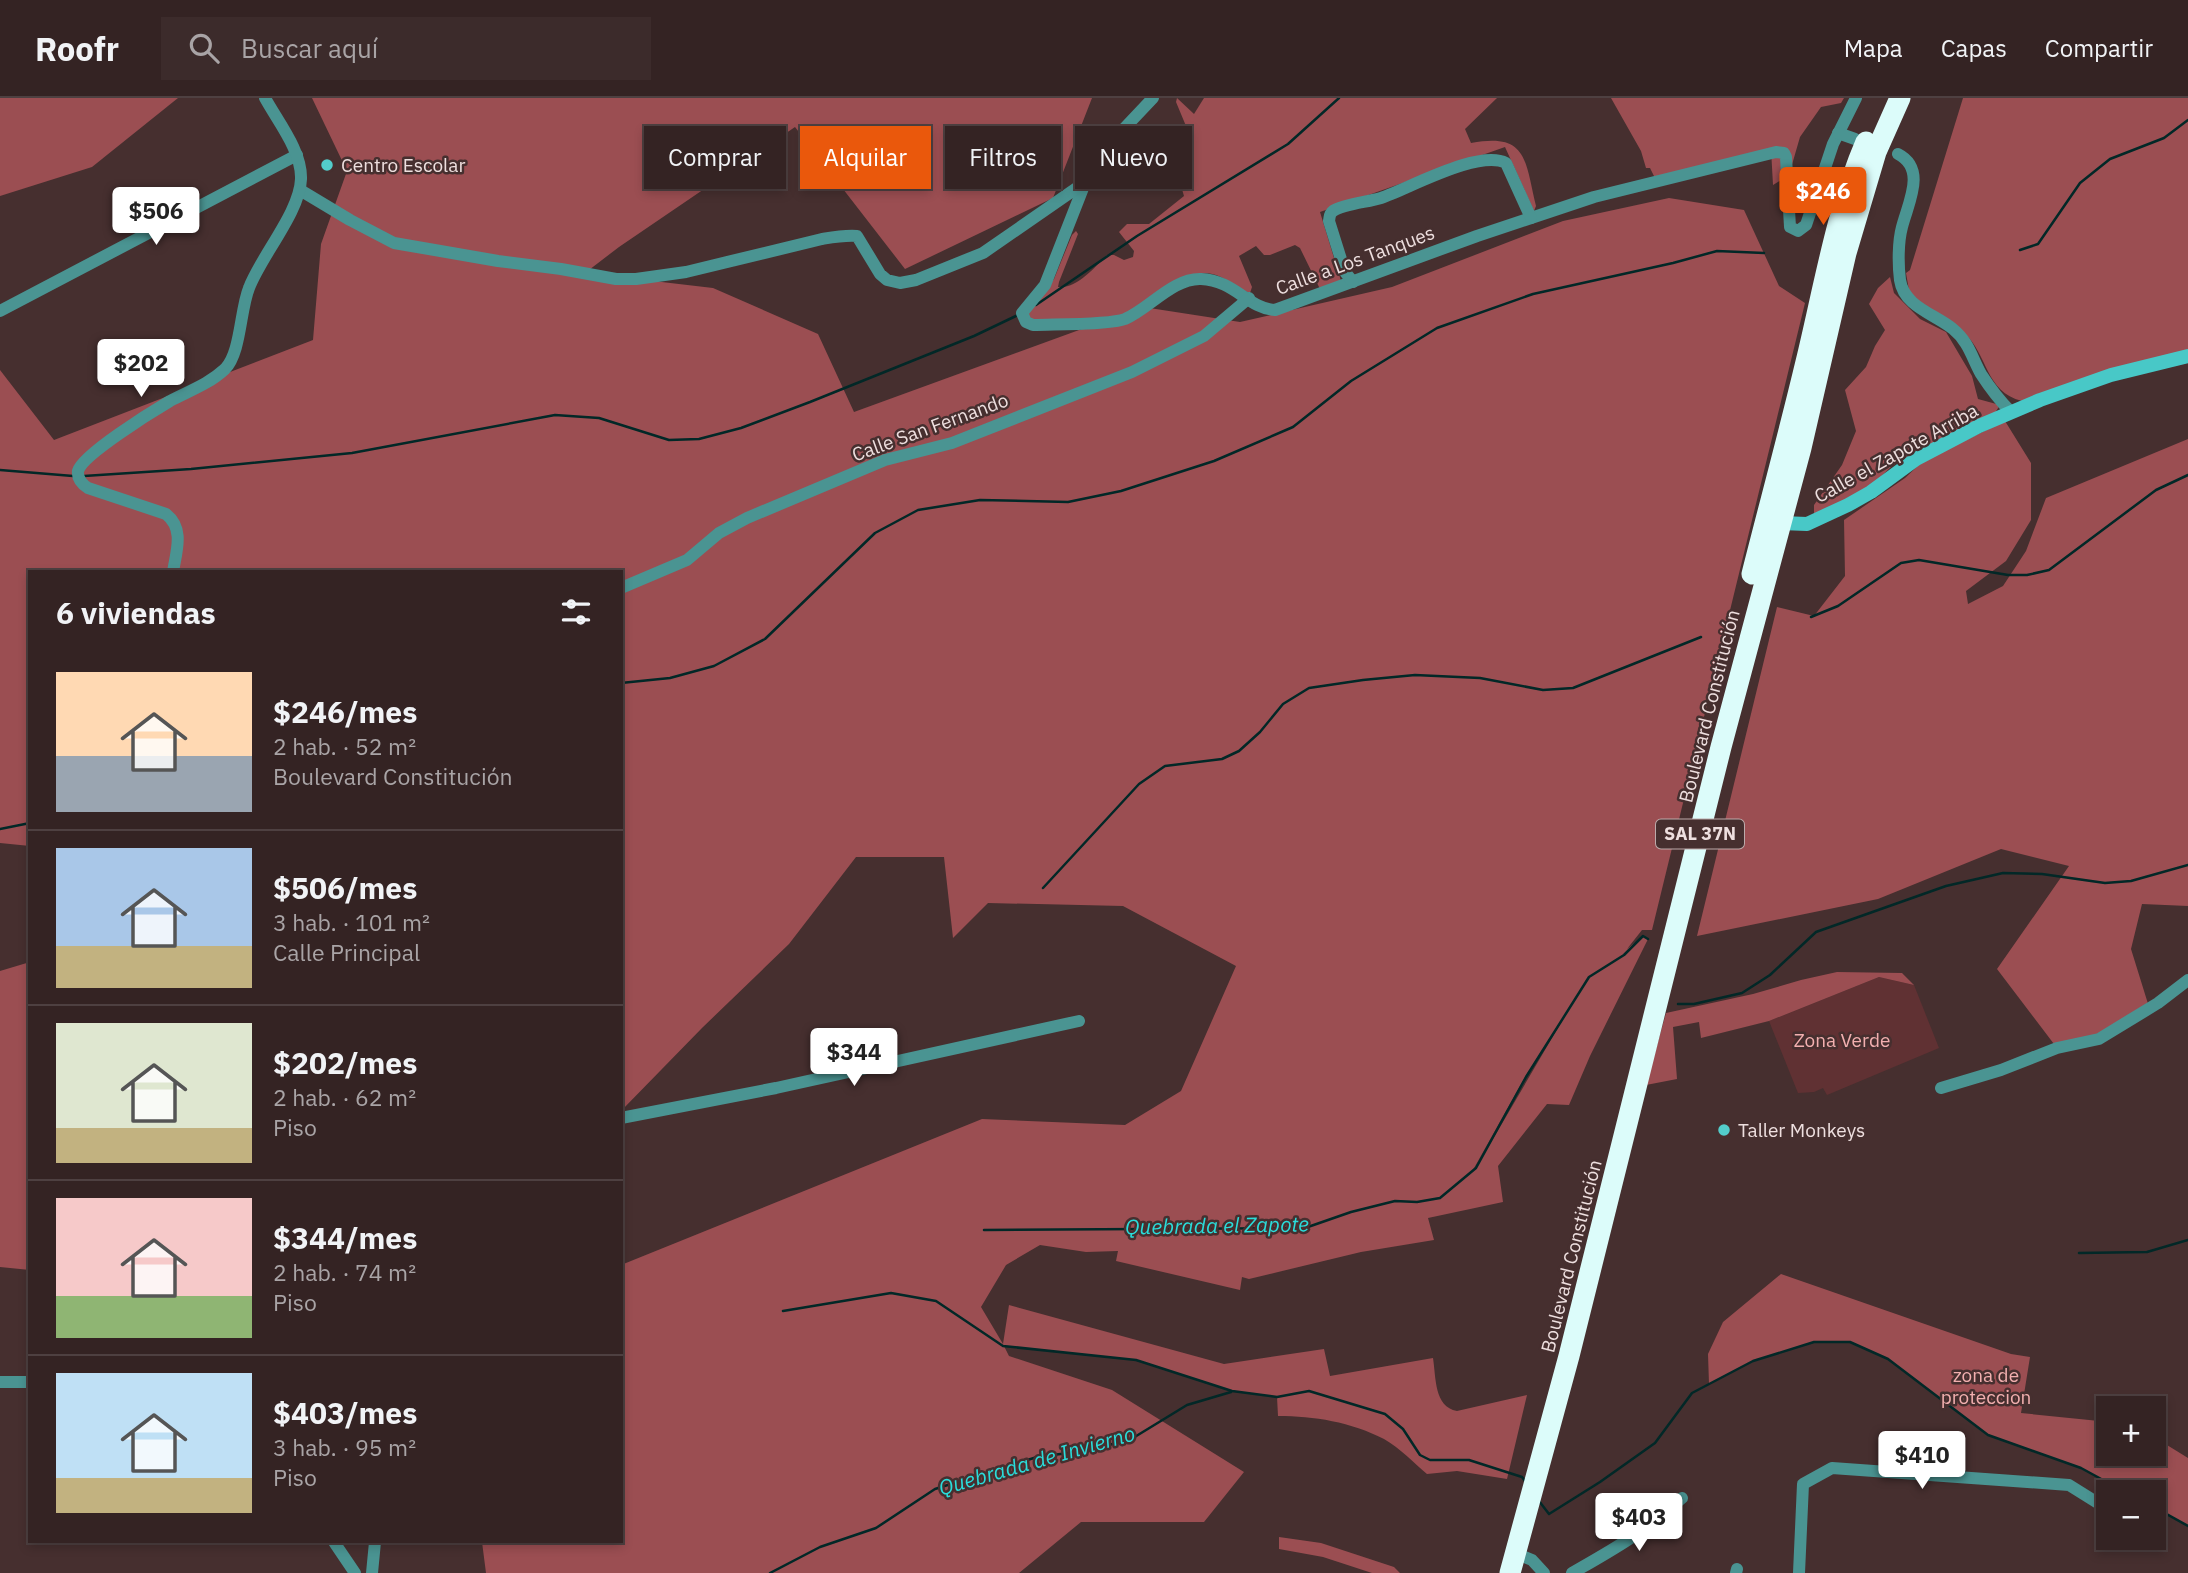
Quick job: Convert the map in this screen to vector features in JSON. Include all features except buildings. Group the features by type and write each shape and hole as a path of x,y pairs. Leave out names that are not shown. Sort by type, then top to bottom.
{"highway":[{"name":"Boulevard Constitución","path":"1495,1573 1581,1258 1807,361 1836,232 1863,148 1885,98"},
{"name":"Boulevard Constitución","path":"1512,1563 1576,1331 1860,202 1876,152 1900,98"}],"street":[{"path":"173,570 178,536 174,520 166,514 88,488 81,482 78,472 95,451 151,412 202,385 230,363 248,290 300,190 301,174 297,155 265,98"},
{"path":"1126,126 1153,98"},
{"path":"1855,139 1838,133 1856,98"},
{"name":"Calle a Los Tanques","path":"1083,189 1045,285 1022,313 1026,322 1033,325 1125,319 1177,286 1199,279 1219,281 1262,307 1275,310 1594,197 1776,152 1784,153 1786,157 1788,216 1790,227 1798,231 1807,225 1838,133"},
{"path":"1898,154 1912,167 1914,181 1901,234 1899,274 1902,290 1915,305 1961,336 1974,355 1980,373 2011,412"},
{"path":"0,311 297,155"},
{"path":"1353,282 1345,272 1329,221 1335,210 1380,198 1459,167 1496,159 1503,160 1509,167 1531,218"},
{"path":"300,190 394,243 616,279 686,272 822,239 842,235 857,236 880,274 900,283 916,280 983,253 1076,189"},
{"name":"Calle San Fernando","path":"623,587 687,560 719,533 747,518 885,460 952,443 1132,372 1204,336 1249,298"},
{"name":"Calle el Zapote Arriba","path":"1781,523 1807,524 1848,505 1871,492 1916,459 2011,412 2110,375 2188,356"},
{"path":"1941,1088 2001,1070 2057,1048 2099,1039 2158,1003 2188,980"},
{"path":"623,1118 776,1088 1079,1021"},
{"path":"0,1382 28,1382"},
{"path":"1799,1573 1803,1484 1832,1468 2069,1485 2096,1502"},
{"path":"1572,1573 1632,1538 1661,1518 1682,1498"},
{"path":"335,1543 355,1573"},
{"path":"372,1573 375,1543"},
{"path":"1512,1563 1532,1560 1544,1573"}],"green space":[{"path":"0,98 178,98 92,167 0,196"},
{"path":"312,98 1092,98 1081,126 1075,126 1075,142 1061,177 1061,126 945,126 945,189 1057,189 1053,198 905,269 843,189 931,189 931,126 800,126 800,133 795,127 786,133 786,126 644,126 644,189 704,189 585,273 713,288 818,334 854,412 1112,318 1032,321 1027,314 1054,279 1076,231 1078,234 1058,287 1079,281 1107,255 1124,260 1133,257 1134,251 1119,232 1127,224 1149,224 1184,196 1182,189 1192,189 1192,126 1186,126 1176,102 1177,98 1194,114 1204,98 1497,98 1465,129 1471,143 1490,141 1514,146 1526,163 1536,206 1534,211 1505,147 1320,212 1341,281 1320,289 1300,248 1295,245 1270,255 1264,255 1256,246 1239,256 1252,287 1250,293 1216,275 1197,274 1178,283 1143,307 1240,322 1392,287 1563,221 1669,198 1744,210 1779,286 1805,303 1652,930 1642,930 1627,949 1643,936 1648,939 1569,1105 1547,1104 1498,1166 1503,1202 1428,1218 1434,1240 1361,1252 1249,1279 1242,1277 1240,1290 1116,1261 1118,1251 1086,1252 1040,1245 1006,1265 981,1307 1003,1344 1009,1305 1224,1364 1324,1349 1330,1376 1433,1358 1440,1397 1449,1408 1457,1411 1527,1395 1507,1479 1457,1471 1427,1474 1396,1447 1359,1428 1305,1417 1278,1416 1277,1397 1232,1391 1136,1360 1004,1346 1009,1356 1112,1390 1244,1472 1204,1522 1081,1522 1019,1573 486,1573 482,1543 623,1543 623,1264 982,1119 1125,1125 1181,1091 1236,966 1123,906 988,903 953,938 944,857 856,857 789,944 623,1109 623,570 28,570 28,846 0,843 0,370 54,440 313,340 321,244 347,171","holes":["1573,1002 1473,1170 1525,1077"]},
{"path":"1611,98 1844,98 1841,103 1821,107 1800,137 1789,175 1773,185 1771,149 1655,178 1650,168 1646,168 1641,151"},
{"path":"1963,98 2188,98 2188,352 2022,401 2001,390 1964,333 1910,296 1906,273 1910,270"},
{"path":"1890,277 1894,293 1920,319 1946,332 1972,376 1978,399 2000,405 1993,416 1944,441 1923,446 1892,466 1861,496 1814,514 1814,505 1842,465 1856,431 1845,390 1866,367 1885,330 1869,304 1878,288"},
{"path":"2005,421 2031,463 2031,520 2006,561 1966,591 1968,604 2003,586 2026,551 2046,498 2188,439 2188,906 2142,904 2131,949 2149,1007 2095,1035 2057,1048 1997,969 2069,866 2001,849 1878,899 1697,936 1777,607 1814,616 1845,576 1844,520 1905,478 1923,461"},
{"path":"28,963 28,1270 0,1267 0,971"},
{"path":"1837,972 1902,973 1914,985 1879,977 1769,1021 1701,1038 1699,1022 1673,1027 1677,1079 1646,1085 1666,1013"},
{"name":"Zona Verde","path":"1879,977 1914,985 1939,1048 1827,1095 1823,1088 1814,1092 1798,1093 1769,1021"},
{"name":"zona de proteccion","path":"1781,1274 2011,1354 2030,1357 2021,1413 2096,1421 2096,1466 2166,1466 2166,1444 2188,1458 2188,1526 2166,1514 2166,1480 2103,1480 2081,1468 1988,1435 1888,1359 1850,1342 1814,1342 1753,1361 1709,1384 1708,1354 1723,1322"},
{"path":"1279,1537 1321,1543 1394,1567 1400,1573 1372,1573 1323,1557 1279,1549"}],"waterway":[{"path":"1036,305 1137,236 1288,144 1339,98"},
{"path":"2020,250 2038,244 2080,183 2110,159 2164,138 2188,120"},
{"path":"623,683 670,678 714,666 765,639 875,533 918,510 980,500 1068,502 1121,491 1214,461 1293,427 1351,381 1437,328 1533,294 1717,251 1764,253"},
{"path":"84,476 191,469 352,453 555,415 599,418 669,440 699,439 741,428 810,402 974,336 1018,315"},
{"path":"0,470 73,476"},
{"path":"1811,617 1838,606 1901,563 1919,560 2008,575 2027,575 2049,570 2156,490 2188,475"},
{"path":"1043,888 1139,784 1165,766 1222,759 1239,751 1260,732 1283,704 1309,688 1415,675 1480,678 1543,690 1573,688 1701,637"},
{"path":"0,829 28,823"},
{"name":"Quebrada el Zapote","path":"1678,1004 1694,1004 1742,993 1770,975 1816,932 1946,886 2003,873 2042,874 2105,883 2131,881 2188,865"},
{"name":"Quebrada el Zapote","path":"984,1230 1305,1228 1351,1212 1395,1201 1417,1202 1440,1198 1476,1168 1526,1077 1589,977 1624,955 1643,936 1648,939"},
{"path":"2079,1253 2147,1252 2188,1240"},
{"path":"783,1311 891,1293 936,1301 1003,1346 1136,1360 1232,1391 1277,1397 1309,1391 1385,1414 1403,1429 1420,1455 1430,1460 1469,1460 1522,1477 1525,1481"},
{"path":"1539,1501 1549,1514 1600,1482 1655,1443 1692,1393 1753,1361 1814,1342 1850,1342 1888,1359 1988,1435 2081,1468 2103,1480"},
{"name":"Quebrada de Invierno","path":"770,1573 820,1547 876,1528 935,1489 1037,1457 1092,1450 1133,1438 1187,1405 1231,1392"},
{"path":"2166,1514 2188,1526"}],"place":[{"name":"Centro Escolar","path":"327,165"},
{"name":"Taller Monkeys","path":"1724,1130"}]}
